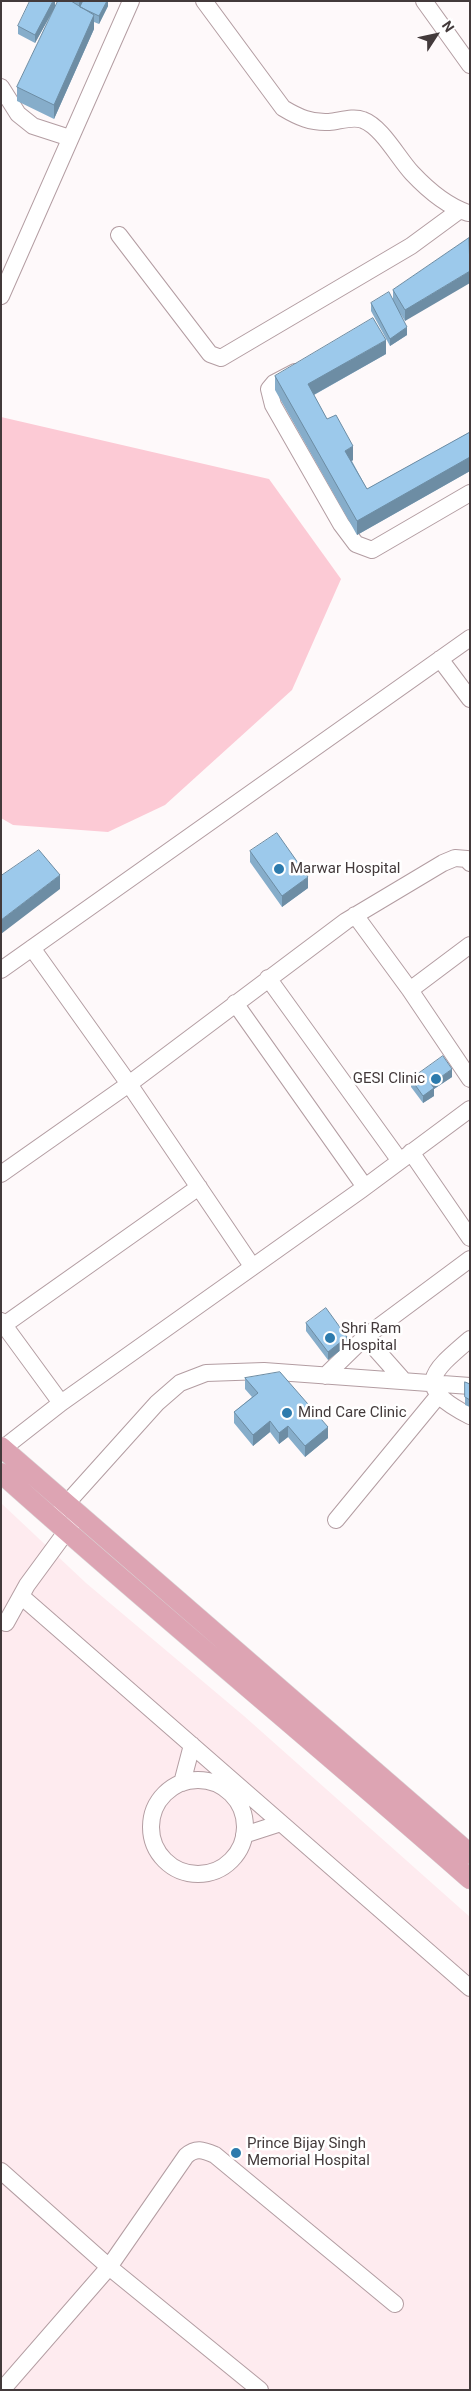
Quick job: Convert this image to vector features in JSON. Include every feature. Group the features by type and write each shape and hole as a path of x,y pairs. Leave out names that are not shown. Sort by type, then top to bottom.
{"main road":[{"path":"2,1449 73,1508 280,1701 445,1844 470,1879"},
{"path":"1,1473 59,1526 280,1701"},
{"path":"445,1844 470,1854"}],"street":[{"path":"1,296 130,1"},
{"path":"204,1 283,108 302,119 327,122 347,119 363,120 377,130 412,173 445,202 465,211"},
{"path":"424,1 470,65"},
{"path":"1,87 18,114 33,126 70,138"},
{"path":"120,235 210,354 221,358 411,246 465,211"},
{"path":"308,364 274,383 269,389 273,405 341,524 356,544 372,550 470,493"},
{"path":"1,970 470,638"},
{"path":"440,658 470,699"},
{"path":"1,1174 128,1084 355,915 443,863 455,858 466,858 470,862"},
{"path":"355,915 410,990 470,1079"},
{"path":"410,990 470,945"},
{"path":"32,948 128,1084 252,1266"},
{"path":"268,978 470,1238"},
{"path":"235,1003 365,1187"},
{"path":"2,1449 61,1403 365,1187 470,1109"},
{"path":"61,1403 3,1323 199,1188"},
{"path":"325,1376 365,1337 470,1259"},
{"path":"365,1337 404,1381"},
{"path":"336,1520 435,1390 436,1372 442,1362 470,1339"},
{"path":"6,1623 59,1526 157,1403 180,1383 206,1373 264,1371 404,1381 435,1390 470,1386"},
{"path":"435,1390 449,1405 470,1416"},
{"path":"21,1596 470,1988"},
{"path":"182,1783 192,1745"},
{"path":"202,1780 218,1784 230,1793 240,1806 245,1821 244,1834 238,1851 228,1863 214,1871 198,1874 184,1871 170,1864 160,1854 153,1840 151,1825 154,1810 161,1797 172,1787 182,1783 202,1780"},
{"path":"244,1834 281,1823"},
{"path":"2,2390 109,2267 186,2156 192,2151 202,2149 215,2155 395,2304"},
{"path":"1,2171 109,2267 260,2390"}],"shaded area":[{"path":"1,417 269,479 341,579 292,690 165,805 108,832 13,825 1,818"},
{"name":"Prince Bijay Singh Memorial Hospital","path":"1,1503 86,1583 244,1716 470,1917 470,2390 1,2390"}],"building":[{"path":"30,1 53,1 35,35 18,26"},
{"path":"58,1 71,1 94,15 54,105 17,87"},
{"path":"83,1 107,1 99,16 80,7"},
{"path":"469,238 470,271 405,310 393,290"},
{"path":"389,292 407,327 390,339 371,303"},
{"path":"373,318 386,340 308,384 327,419 336,415 353,446 345,451 367,489 470,432 470,457 357,521 275,376"},
{"path":"277,833 308,877 282,896 250,851"},
{"path":"39,850 60,875 1,920 1,876"},
{"path":"443,1056 452,1069 431,1084 434,1088 423,1096 411,1079"},
{"path":"326,1308 347,1337 328,1352 306,1323"},
{"path":"280,1372 328,1427 305,1446 288,1426 279,1433 270,1421 253,1435 234,1412 258,1393 245,1378"},
{"path":"465,1382 470,1384 470,1400 465,1397"}],"place":[{"name":"Marwar Hospital","path":"279,869"},
{"name":"GESI Clinic","path":"436,1079"},
{"name":"Shri Ram Hospital","path":"330,1338"},
{"name":"Mind Care Clinic","path":"287,1413"},
{"name":"Prince Bijay Singh Memorial Hospital","path":"236,2153"}]}
